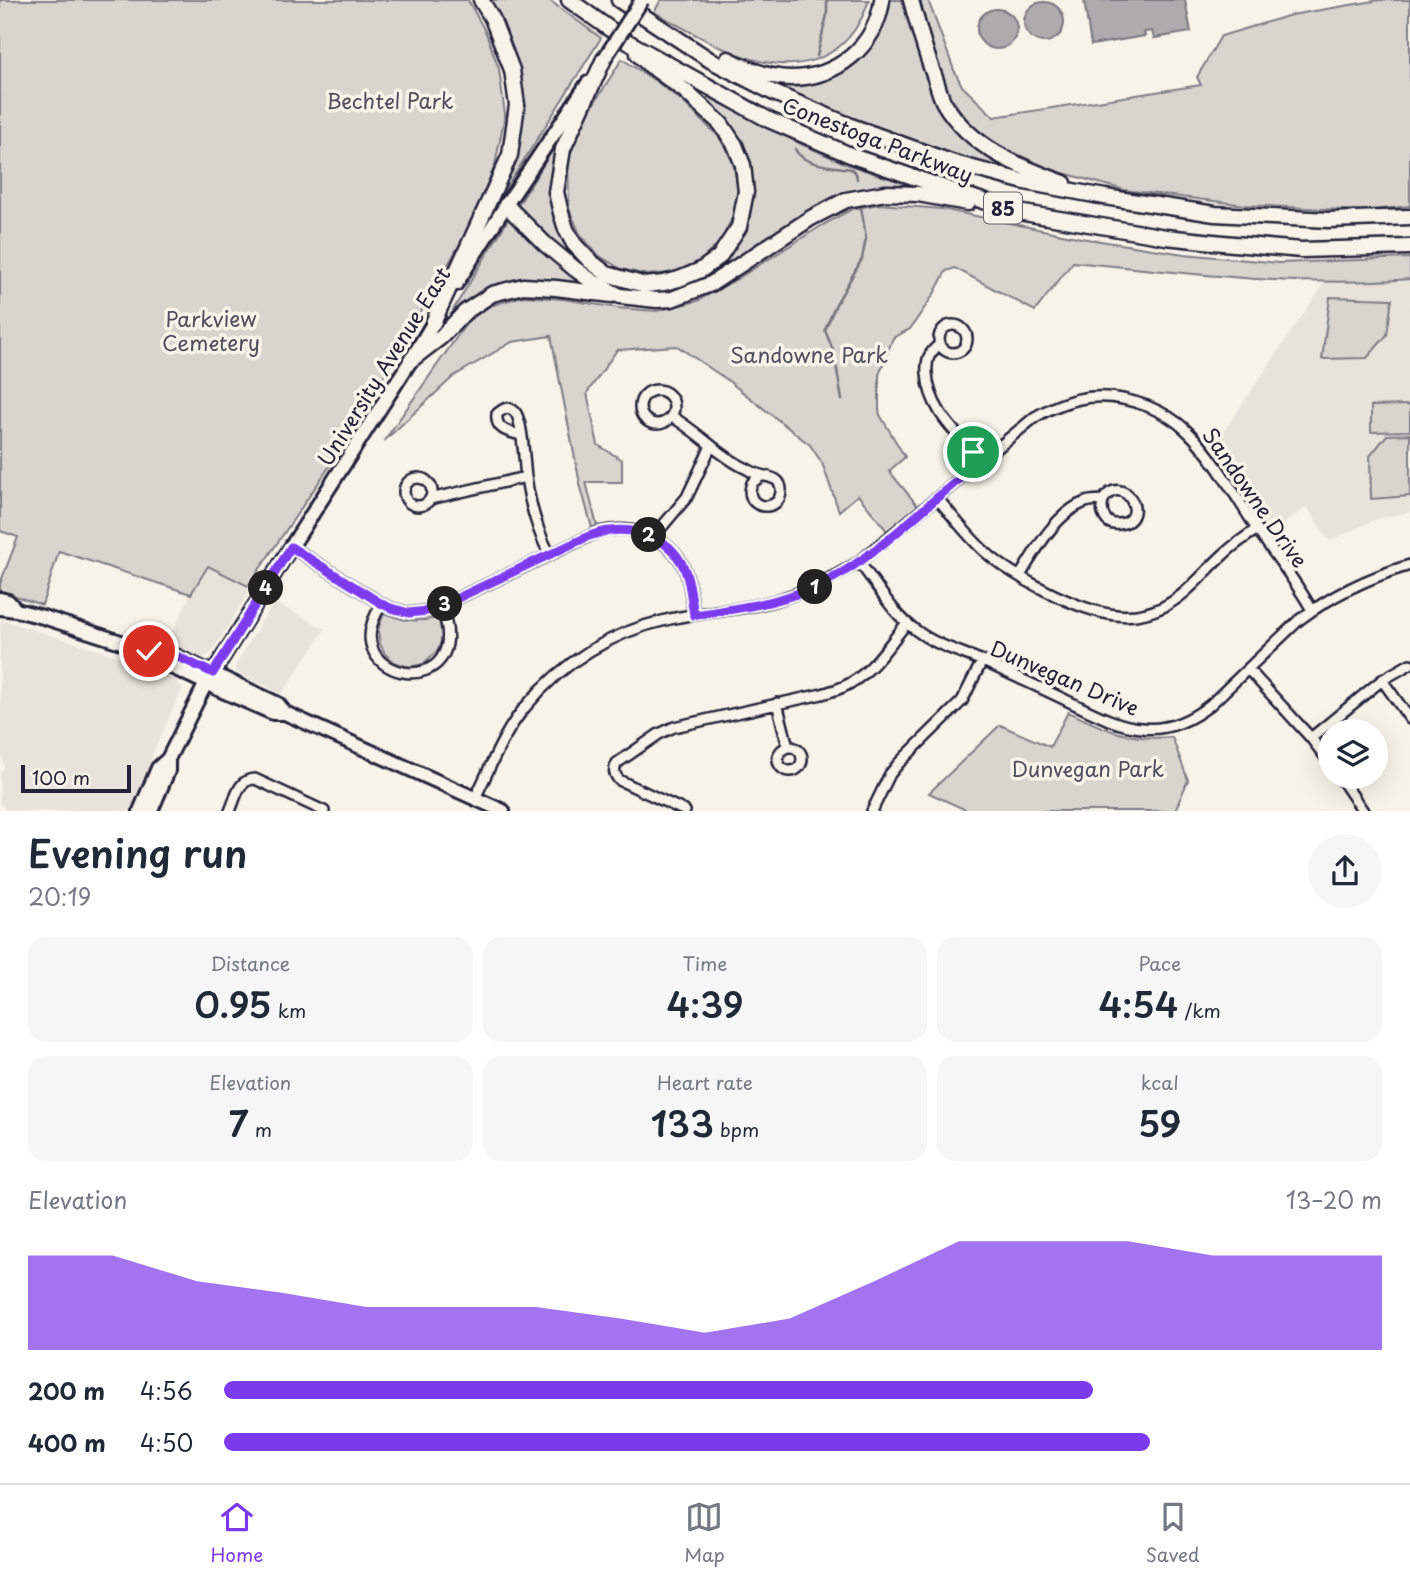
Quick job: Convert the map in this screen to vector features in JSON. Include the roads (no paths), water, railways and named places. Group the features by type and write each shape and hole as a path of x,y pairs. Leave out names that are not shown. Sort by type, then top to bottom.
{"highway":[{"path":"433,323 510,155 517,105 512,70 492,18 481,0"},
{"name":"Conestoga Parkway","path":"569,0 628,42 769,120 855,157 1012,211 1166,237 1223,243 1301,250 1410,247"},
{"name":"Conestoga Parkway","path":"619,0 710,60 774,93 851,126 954,163 1025,183 1215,214 1329,220 1410,217"},
{"path":"667,33 705,47 765,75 789,78 815,76 839,65 863,47 875,27 882,0"},
{"path":"911,0 920,37 943,102 962,128 995,153 1020,167 1105,197"},
{"path":"604,59 563,149 556,192 566,229 574,244 607,274 645,285 679,279 701,270 719,257 739,227 746,192 743,165 735,145 721,124 684,90 647,63 628,42"},
{"path":"411,360 441,337 465,312 492,294 523,286 657,300 672,299 711,284 811,218 846,200 885,193 918,194 1012,211"},
{"path":"506,205 575,269 620,296"}],"main road":[{"name":"University Avenue East","path":"140,811 158,768 168,759 210,678 291,547 506,205 642,0"},
{"path":"0,599 8,601 16,610"},
{"path":"0,608 16,610 149,651 159,661 210,678 273,713 285,713 503,811"},
{"name":"University Avenue East","path":"151,811 168,771 168,759"}],"street":[{"path":"940,344 931,351 926,365 927,386 941,416 981,461"},
{"name":"Sandowne Drive","path":"475,798 507,733 526,705 554,676 581,655 637,628 667,619 775,601 832,579 859,562 1035,417 1072,400 1110,396 1131,400 1161,411 1188,431 1204,450 1312,610"},
{"path":"671,416 711,446 761,476"},
{"path":"521,435 535,519 550,555"},
{"path":"655,538 687,498 711,446"},
{"path":"430,499 526,477"},
{"path":"937,498 984,551 1020,576 1045,590 1099,612 1118,616 1152,612 1177,598 1225,553 1257,529"},
{"path":"1020,576 1052,528 1073,508 1088,501 1103,500"},
{"path":"291,547 382,604 409,613 441,606 589,536 609,530 639,531 655,538 681,562 688,581 694,615"},
{"name":"Dunvegan Drive","path":"859,562 896,613 930,639 1104,718 1141,728 1168,727 1197,715 1312,610 1356,585 1410,565"},
{"path":"382,604 370,631 371,645 382,662 407,674 435,665 445,652 449,635 441,606"},
{"path":"685,811 619,780 614,768 617,763 674,727 844,687 860,678 907,623"},
{"path":"872,811 890,774 961,701 982,662"},
{"path":"1311,738 1382,680 1410,664"},
{"path":"1248,669 1318,748"},
{"path":"1382,680 1410,719"},
{"path":"777,703 788,747"},
{"path":"230,811 241,784 247,779 255,779 324,811"},
{"path":"1348,789 1363,811"}],"waterway":[{"path":"817,56 827,15 827,0"},
{"path":"795,149 799,155 812,162 851,169 856,173 857,179"},
{"path":"842,400 834,353 825,330 836,304 862,259 866,238 861,207"}],"park label":[{"name":"Bechtel Park","path":"390,100"},
{"name":"Parkview Cemetery","path":"211,330"},
{"name":"Sandowne Park","path":"809,354"},
{"name":"Dunvegan Park","path":"1088,768"}]}
